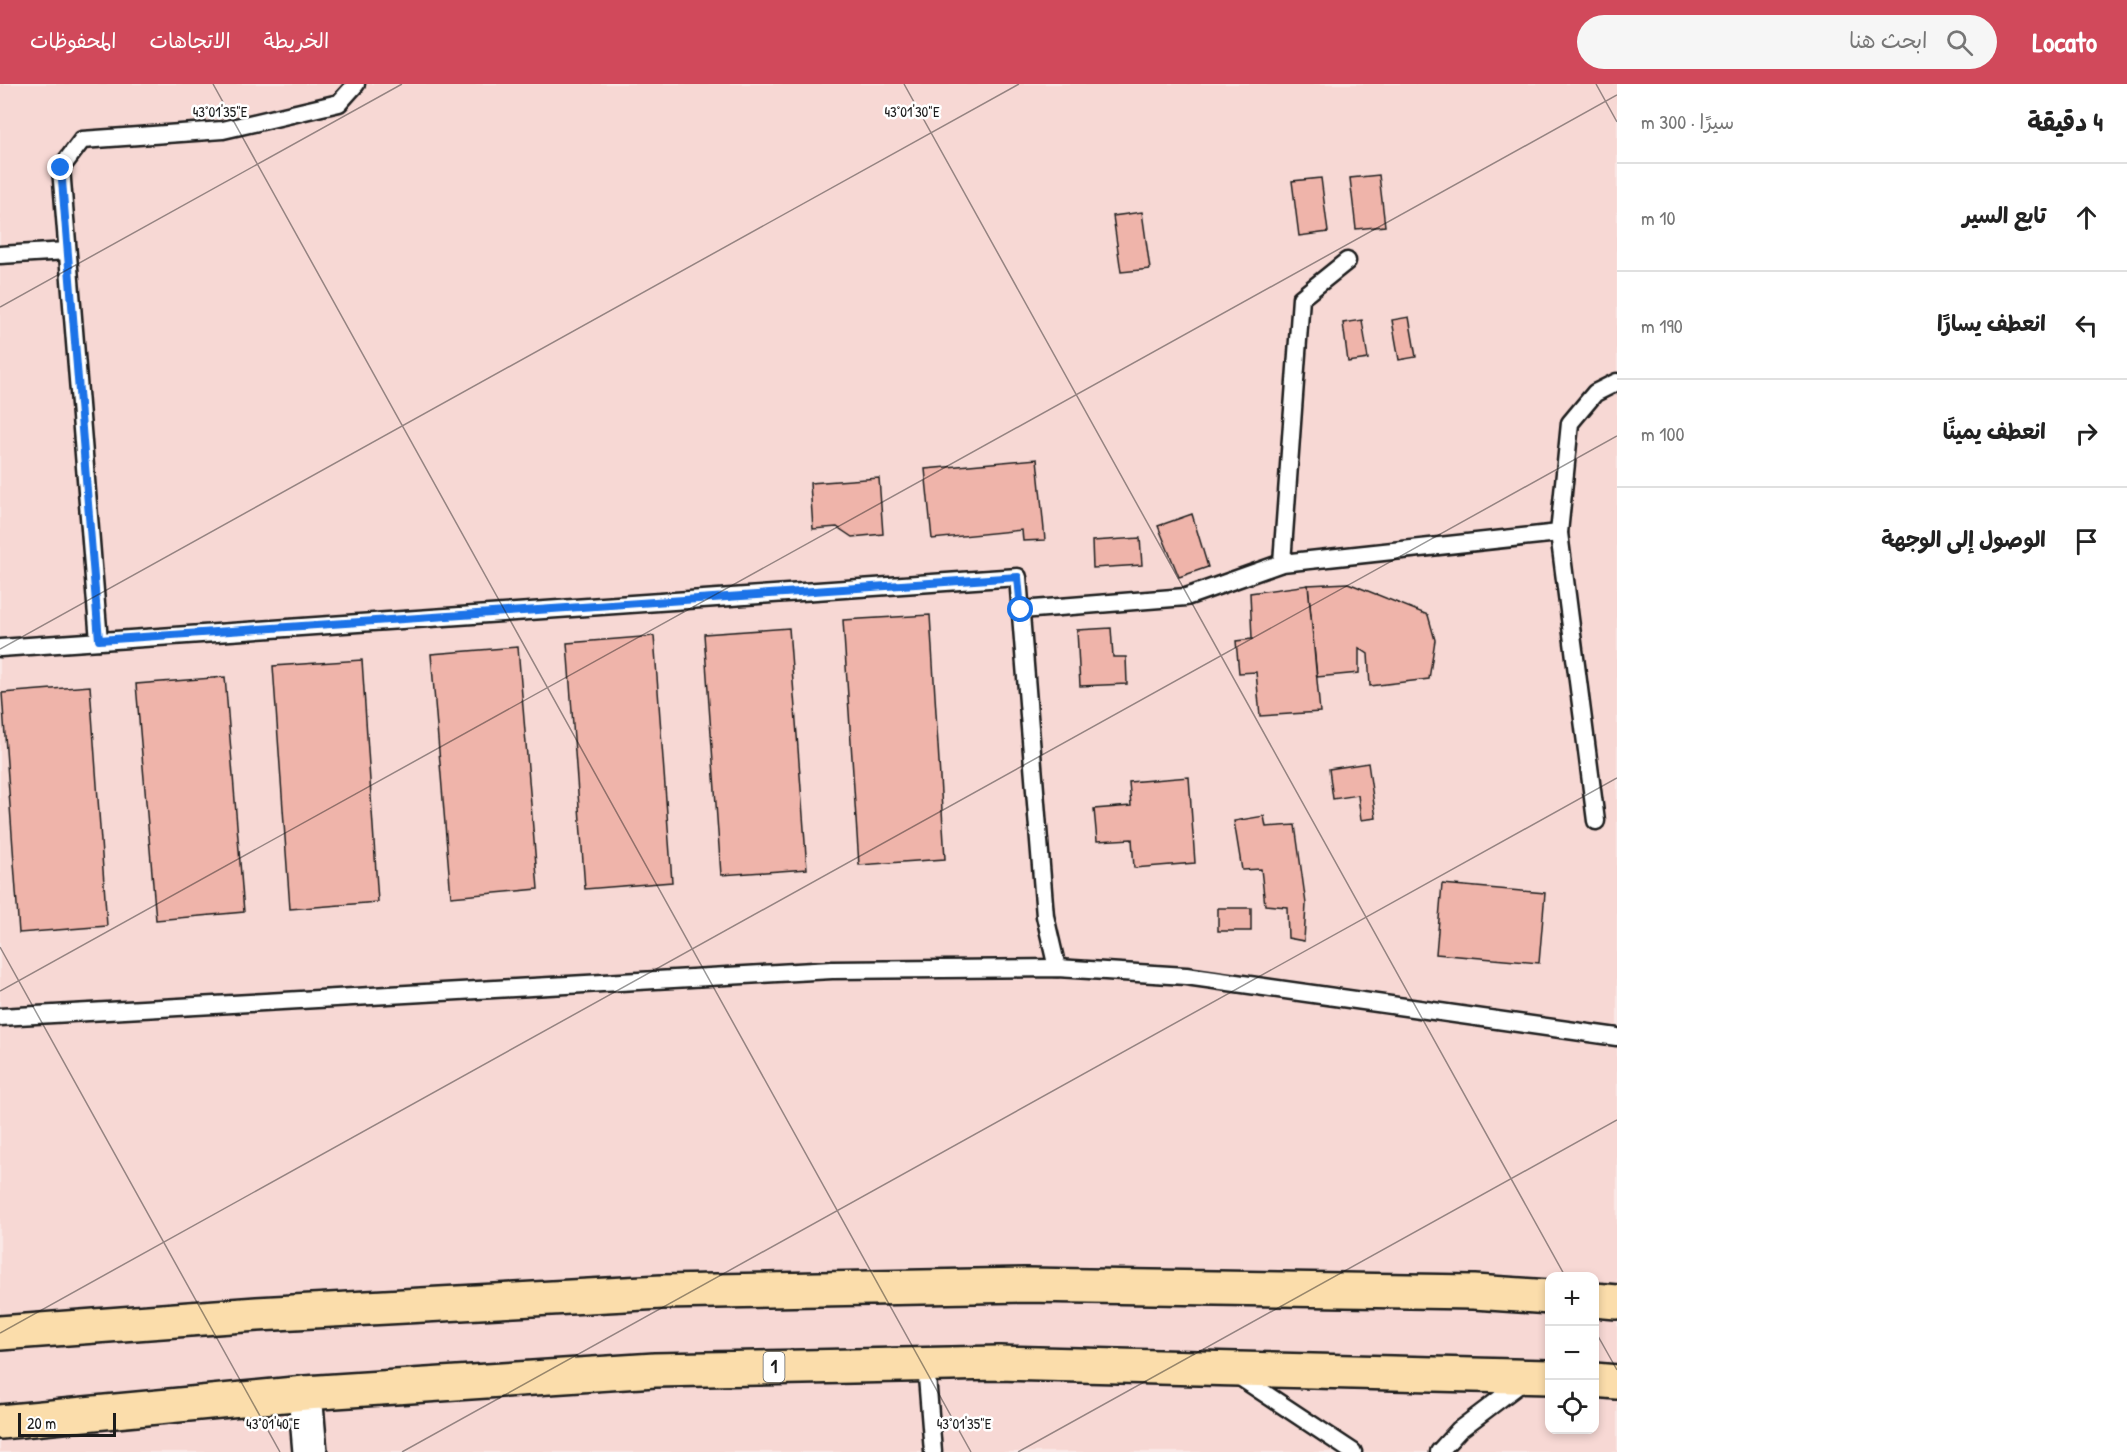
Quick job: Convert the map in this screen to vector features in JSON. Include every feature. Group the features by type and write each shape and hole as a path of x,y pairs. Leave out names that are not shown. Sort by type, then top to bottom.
{"highway":[{"path":"0,1333 257,1314 674,1292 1025,1285 1474,1292 1545,1297"},
{"path":"1599,1300 1617,1302"},
{"name":"1","path":"0,1422 305,1393 655,1370 999,1363 1540,1376"},
{"path":"1599,1380 1617,1382"}],"street":[{"path":"305,1393 310,1452"}],"lane":[{"path":"99,640 61,168 82,140 223,130 339,103 356,84"},
{"path":"0,255 68,251"},
{"path":"1282,563 1301,298 1347,261"},
{"path":"1596,821 1560,533 1570,423 1595,393 1617,382"},
{"path":"1021,610 1186,597 1282,563 1560,533"},
{"path":"0,648 1018,577 1045,916 1057,968"},
{"path":"0,1017 831,970 1057,968 1186,976 1617,1036"},
{"path":"926,1364 933,1452"},
{"path":"1226,1368 1353,1452"},
{"path":"1439,1452 1459,1430 1540,1376"}],"shaded area":[{"path":"0,84 1617,84 1617,1452 0,1452"}],"building":[{"path":"1379,175 1385,226 1356,229 1350,178"},
{"path":"1321,178 1328,232 1299,236 1292,181"},
{"path":"1142,212 1150,269 1121,272 1113,216"},
{"path":"1409,317 1416,357 1399,360 1392,320"},
{"path":"1362,320 1368,359 1348,362 1343,323"},
{"path":"1037,459 1045,540 1023,541 1022,530 932,539 925,469"},
{"path":"879,478 883,534 852,537 837,527 813,529 810,483"},
{"path":"1192,514 1208,567 1179,577 1158,526"},
{"path":"1140,538 1142,565 1093,568 1092,541"},
{"path":"1348,583 1428,615 1435,640 1429,679 1370,686 1368,654 1359,648 1359,673 1317,677 1308,585"},
{"path":"1308,585 1320,712 1260,716 1256,672 1239,673 1236,641 1252,639 1250,593"},
{"path":"930,615 945,859 859,865 843,620"},
{"path":"789,628 807,869 721,875 704,634"},
{"path":"1111,628 1113,657 1126,657 1127,684 1080,686 1077,630"},
{"path":"654,636 672,882 585,889 567,643"},
{"path":"518,647 538,889 451,897 431,654"},
{"path":"362,660 378,902 290,909 273,666"},
{"path":"225,677 244,912 156,920 136,684"},
{"path":"90,686 107,926 19,933 2,693"},
{"path":"1368,763 1376,818 1361,820 1358,795 1333,799 1329,769"},
{"path":"1189,777 1195,863 1134,868 1132,839 1097,841 1094,809 1131,806 1129,782"},
{"path":"1264,816 1266,827 1295,825 1306,904 1304,941 1288,938 1287,907 1265,905 1261,869 1242,870 1234,821"},
{"path":"1442,884 1545,893 1539,963 1436,954"},
{"path":"1218,908 1251,908 1251,931 1218,931"}],"route":[{"path":"61,168 99,640 1018,577 1021,610"}]}
